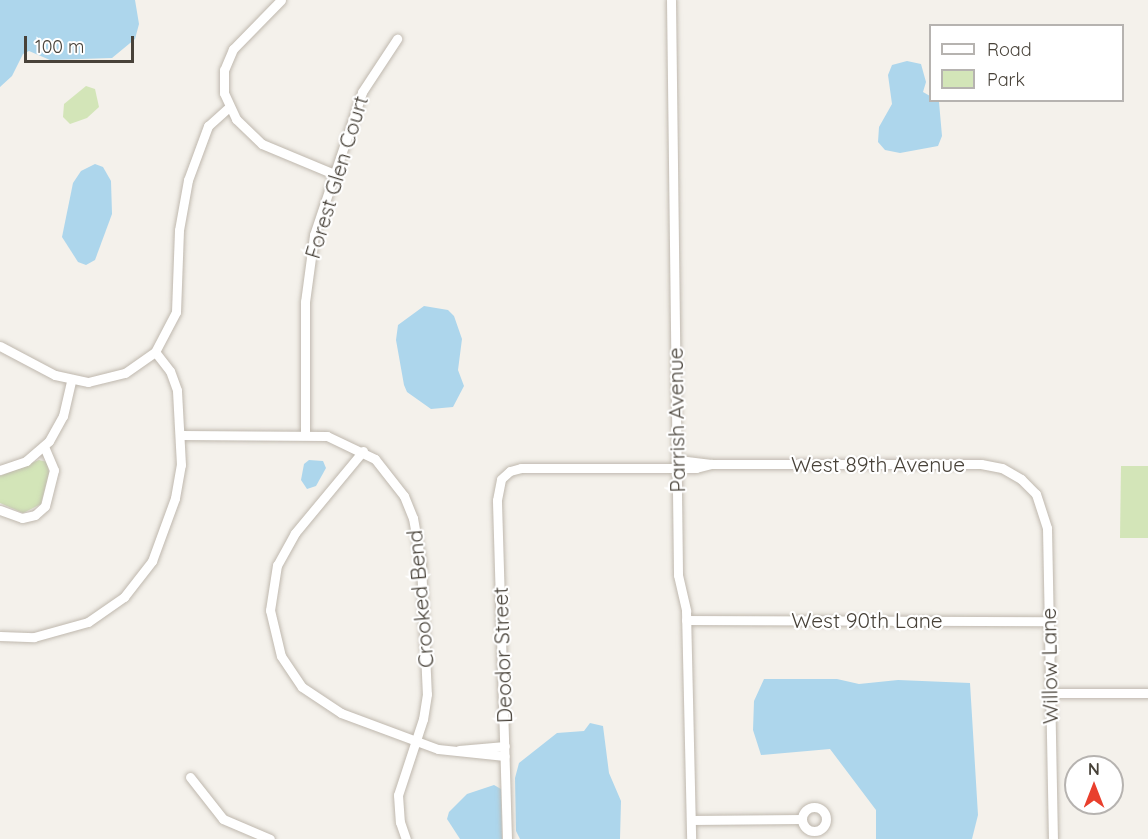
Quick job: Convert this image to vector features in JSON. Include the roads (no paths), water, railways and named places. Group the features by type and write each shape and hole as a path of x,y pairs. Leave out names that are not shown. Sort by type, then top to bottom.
{"street":[{"path":"281,0 229,56 223,78 229,107 262,144 334,174"},
{"name":"Parrish Avenue","path":"670,0 676,464 679,583 686,620 691,839"},
{"name":"Forest Glen Court","path":"305,433 306,285 315,236 365,85 397,39"},
{"path":"0,346 41,369 71,380 112,378 137,366 155,352 176,312 180,222 188,180 208,126 229,107"},
{"path":"0,636 34,637 70,629 103,613 133,588 152,561 175,498 180,473 176,383 155,352"},
{"path":"0,470 19,465 45,447 63,416 71,380"},
{"name":"Crooked Bend","path":"180,435 305,433 336,439 363,451 399,487 417,538 425,605 427,694 398,801 406,839"},
{"path":"0,510 22,518 35,515 45,506 54,470 45,447"},
{"path":"363,451 284,550 271,589 272,629 289,670 314,697 341,713 415,742 456,751 505,751"},
{"name":"West 89th Avenue","path":"506,473 521,468 676,464 981,464 1002,468 1021,479 1036,494"},
{"name":"Deodor Street","path":"506,473 498,486 497,500 507,839"},
{"name":"Willow Lane","path":"1036,494 1047,528 1053,839"},
{"name":"West 90th Lane","path":"686,620 1048,621"},
{"path":"1050,693 1148,693"},
{"path":"190,777 223,819 270,839"},
{"path":"691,820 802,819"}],"water":[{"path":"0,0 135,0 139,24 135,39 112,58 50,60 29,51 23,54 12,76 0,87"},
{"path":"907,61 921,64 926,82 923,92 929,95 929,102 939,102 942,136 938,146 900,153 885,150 878,142 879,127 892,104 888,75 892,65"},
{"path":"95,164 103,167 111,181 112,214 95,260 86,265 78,262 62,237 73,183 81,171"},
{"path":"424,306 448,310 454,316 462,339 458,370 464,386 453,407 431,409 407,392 404,385 396,340 398,325"},
{"path":"309,460 323,461 326,468 316,486 307,489 301,480 304,464"},
{"path":"764,679 837,679 859,684 898,680 970,683 978,815 972,839 876,839 876,810 830,749 761,755 753,730 754,701"},
{"path":"590,723 603,726 609,773 621,801 620,839 520,839 516,831 515,778 519,763 557,733 584,731"},
{"path":"494,785 501,789 502,839 460,839 447,819 449,812 467,794"}]}
